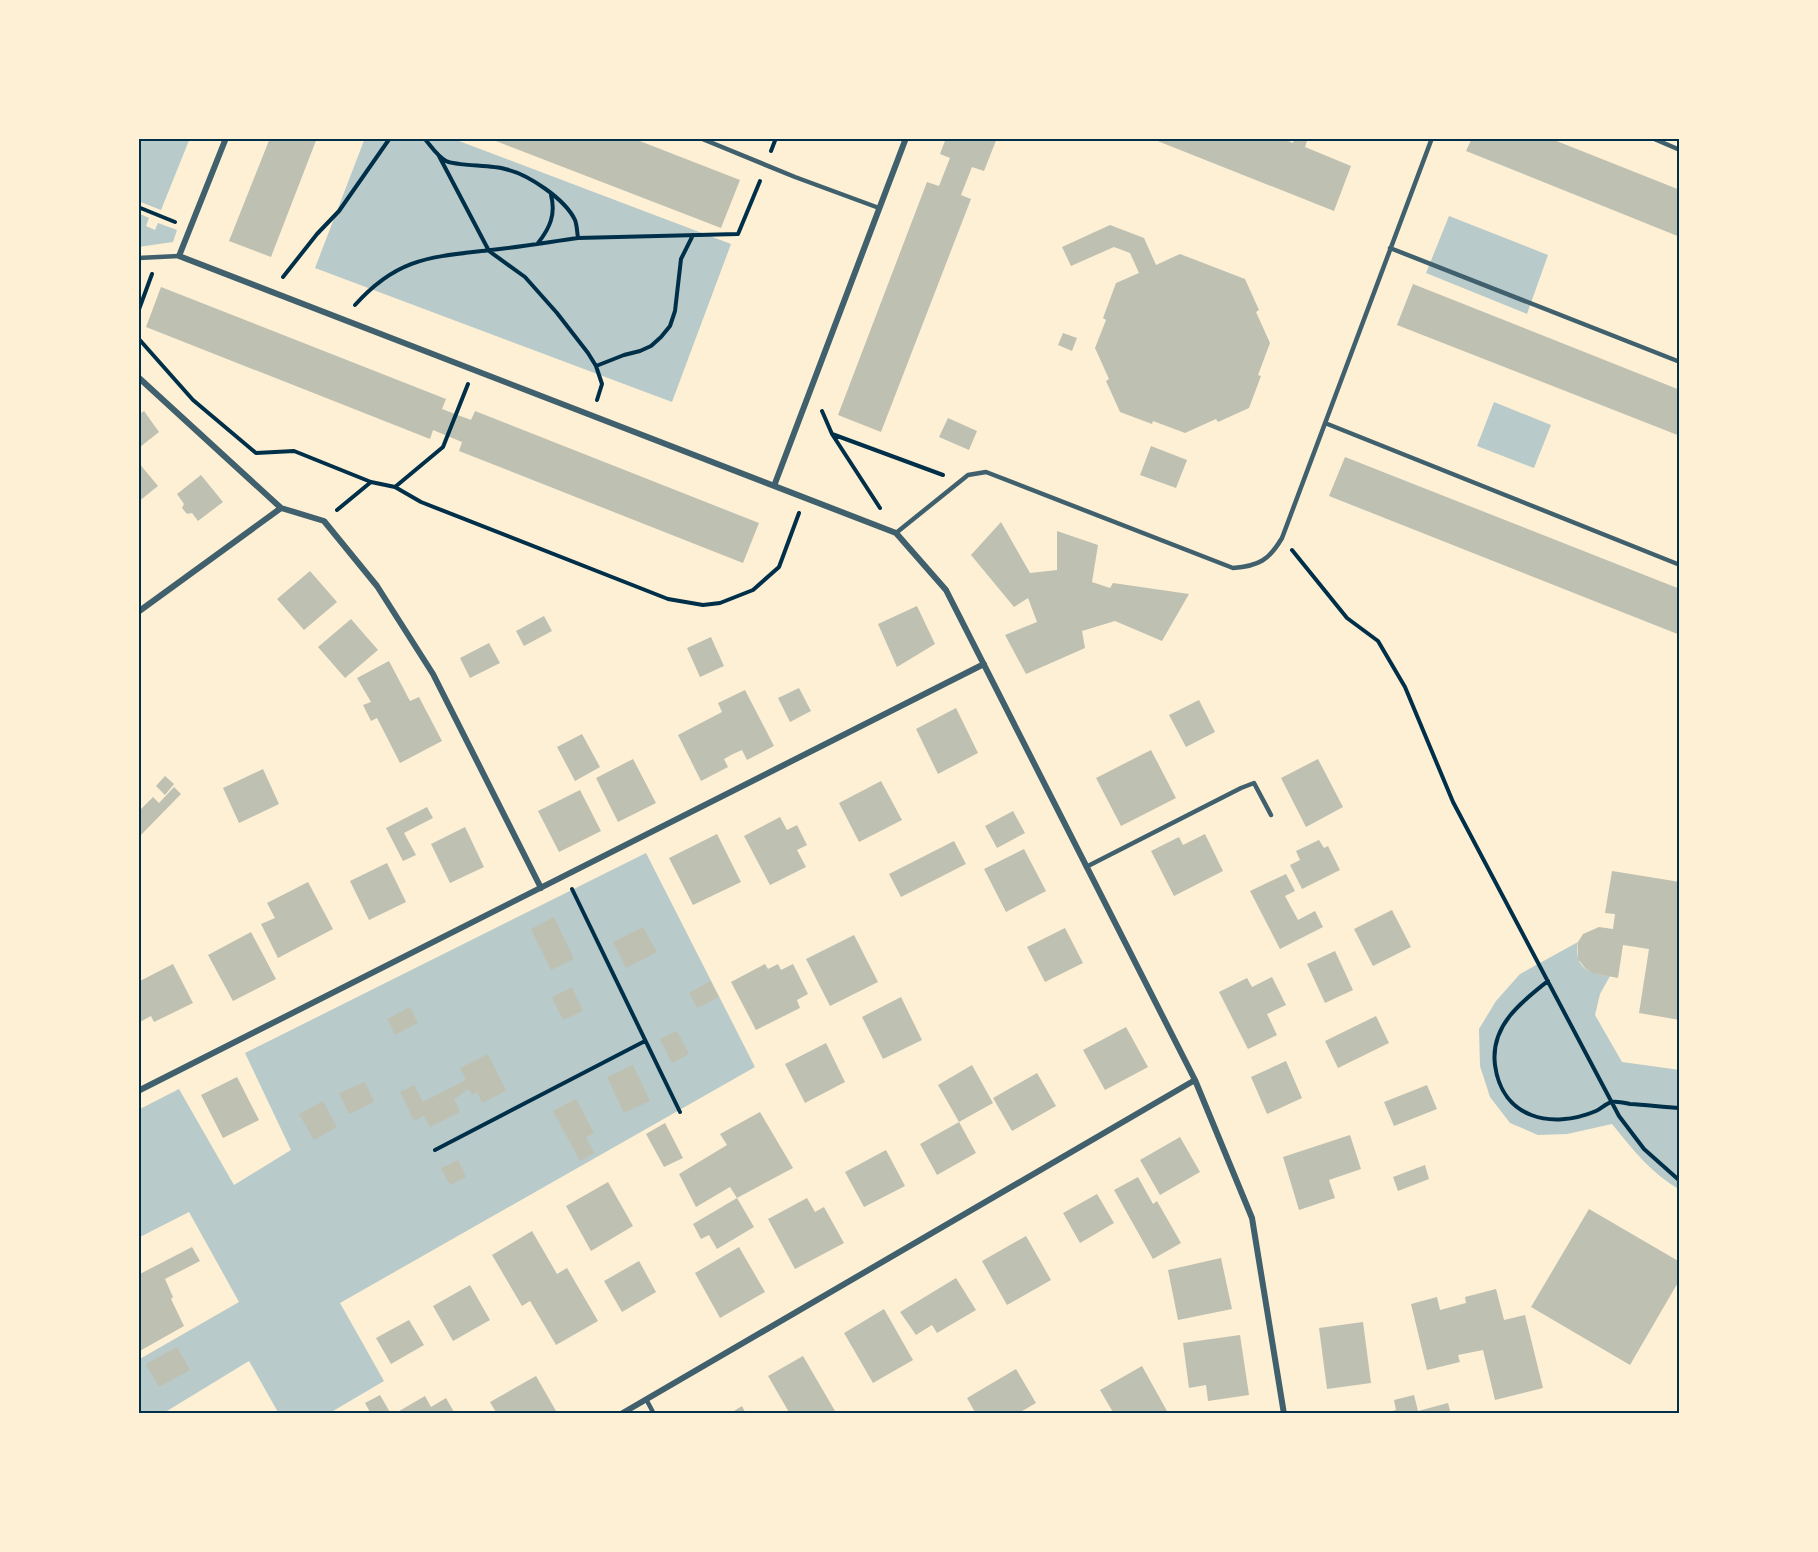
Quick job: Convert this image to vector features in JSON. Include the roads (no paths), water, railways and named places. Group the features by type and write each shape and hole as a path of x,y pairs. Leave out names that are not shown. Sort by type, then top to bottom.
{"street":[{"path":"226,138 179,256 896,533 946,591 1195,1080 1252,1218 1284,1414"},
{"path":"774,486 906,138"},
{"path":"138,377 281,508 324,520 376,586 433,674 541,888"},
{"path":"138,612 281,508"},
{"path":"138,1091 984,664"},
{"path":"621,1414 1195,1080"}],"lane":[{"path":"699,138 879,208"},
{"path":"896,533 961,481 977,472 995,474 1233,568 1249,567 1263,561 1274,552 1282,538 1432,138"},
{"path":"1652,138 1680,150"},
{"path":"1390,248 1680,362"},
{"path":"138,258 179,256"},
{"path":"1325,423 1680,566"},
{"path":"1086,867 1254,783 1271,815"},
{"path":"646,1399 654,1414"}]}
